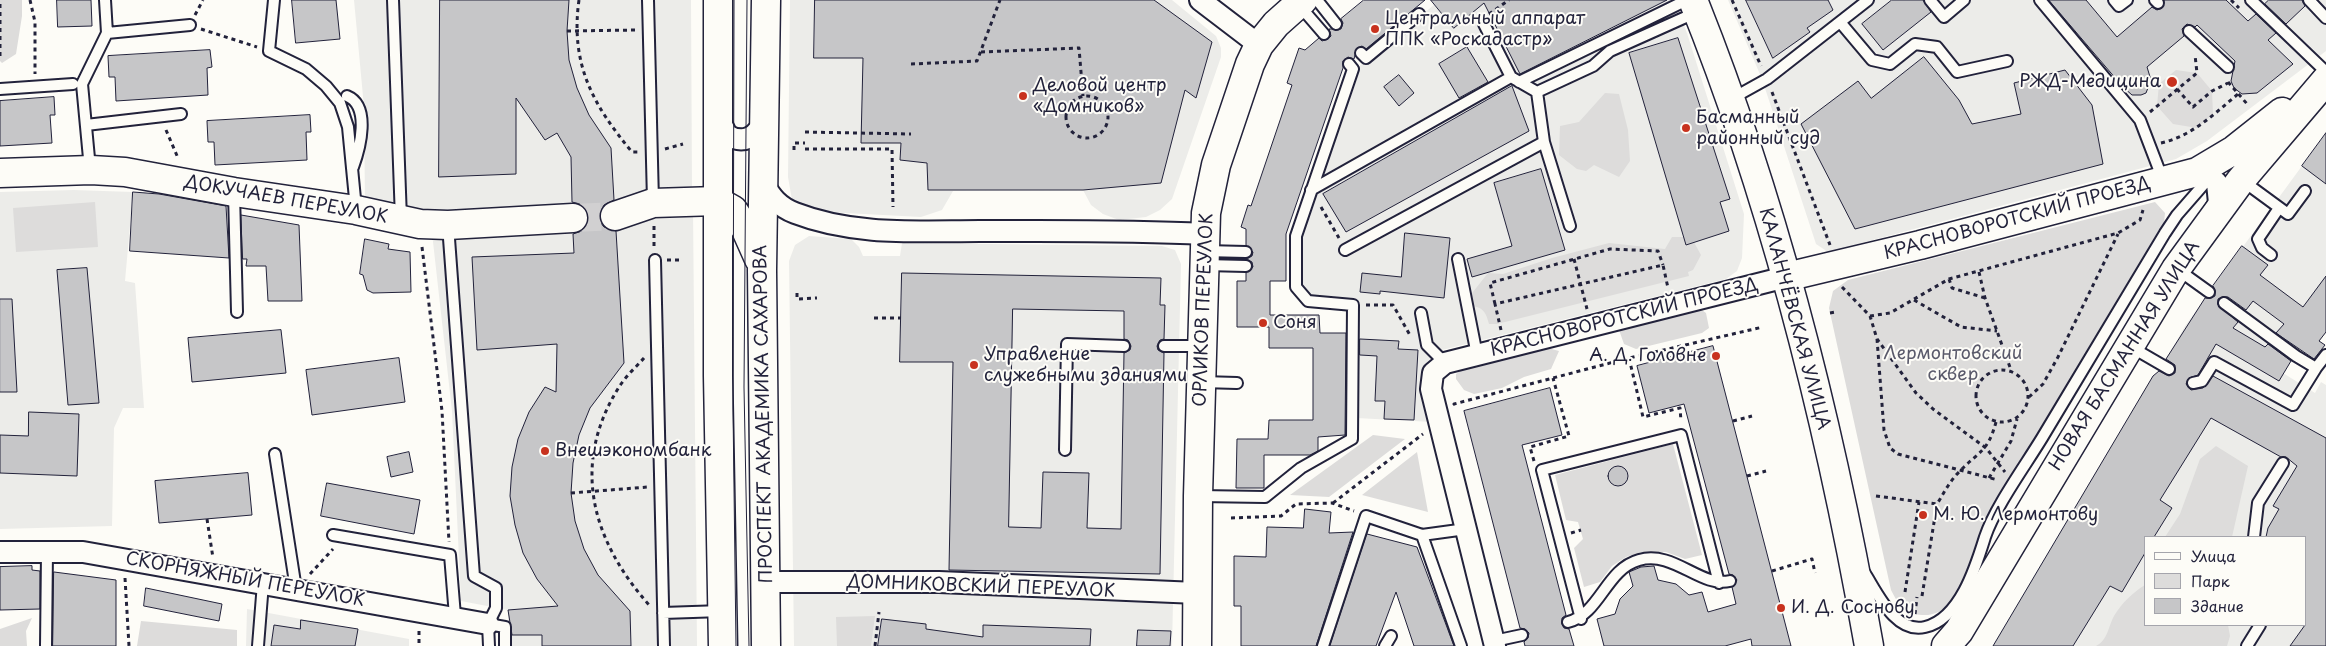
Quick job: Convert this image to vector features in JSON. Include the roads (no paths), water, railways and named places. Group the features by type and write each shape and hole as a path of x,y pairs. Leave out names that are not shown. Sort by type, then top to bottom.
{"main road":[{"path":"718,0 717,201 723,646"},
{"name":"ПРОСПЕКТ АКАДЕМИКА САХАРОВА","path":"766,0 762,270 766,646"},
{"name":"ОРЛИКОВ ПЕРЕУЛОК","path":"1196,646 1204,250 1216,165 1240,90 1259,45 1276,24 1306,1"},
{"name":"КАЛАНЧЁВСКАЯ УЛИЦА","path":"1692,4 1730,99 1786,277 1853,554 1869,646"},
{"name":"КРАСНОВОРОТСКИЙ ПРОЕЗД","path":"1786,277 1901,250 2163,181 2204,174 2326,76"},
{"name":"НОВАЯ БАСМАННАЯ УЛИЦА","path":"1946,646 1959,631 2128,345 2176,269 2242,180 2326,80"},
{"name":"ДОКУЧАЕВ ПЕРЕУЛОК","path":"0,173 90,170 125,172 234,192 356,210 410,222 448,225 573,218"},
{"path":"615,216 653,203 717,201 727,205 737,217 755,248 762,270"}],"street":[{"path":"1200,0 1259,45"},
{"path":"718,117 727,135 740,140 746,139 758,132 764,120"},
{"path":"2204,174 2217,183 2219,192 2219,203 2210,221"},
{"path":"763,183 778,204 794,213 820,221 874,231 1150,231 1204,250"},
{"name":"КРАСНОВОРОТСКИЙ ПРОЕЗД","path":"1445,363 1475,347 1786,277"},
{"path":"1445,363 1432,373 1431,389 1494,644"},
{"name":"СКОРНЯЖНЫЙ ПЕРЕУЛОК","path":"0,552 84,552 455,616 488,624"},
{"name":"ДОМНИКОВСКИЙ ПЕРЕУЛОК","path":"766,582 939,582 1197,593"}],"lane":[{"path":"90,170 82,84 107,33 105,0"},
{"path":"274,0 270,51 306,69 326,86 340,103 348,127 356,210"},
{"path":"392,0 410,222"},
{"path":"648,0 653,203"},
{"path":"1730,99 1767,79 1868,0"},
{"path":"1930,0 1944,17 1964,0"},
{"path":"2040,0 2140,120 2163,181"},
{"path":"2114,0 2119,6 2126,0"},
{"path":"2251,0 2326,72"},
{"path":"2309,0 2326,18"},
{"path":"1306,1 1336,24"},
{"path":"1306,1 1324,34"},
{"path":"1311,190 1515,80 1692,4"},
{"path":"1537,92 1594,66 1610,51 1692,4"},
{"path":"1361,53 1366,58 1418,14"},
{"path":"1840,22 1872,60 1890,64 1915,44 1937,47 1957,72 2007,61"},
{"path":"1484,24 1515,80 1537,92"},
{"path":"107,33 190,25"},
{"path":"2191,33 2228,67"},
{"path":"1198,496 1265,497 1301,468 1352,439 1353,305 1308,301 1296,287 1291,266 1291,252 1296,236 1353,69 1349,64"},
{"path":"0,89 73,84"},
{"path":"1537,92 1544,142 1570,226"},
{"path":"347,96 354,99 360,108 361,143 352,170"},
{"path":"86,125 181,114"},
{"path":"1345,250 1544,142"},
{"path":"1853,554 1888,609 1906,625 1915,628 1931,626 1947,614 1972,577 1992,522 2134,284 2204,174"},
{"path":"2242,180 2288,214 2304,191"},
{"path":"234,192 236,312"},
{"path":"2272,255 2262,248 2258,239 2279,208"},
{"path":"448,225 474,576 496,588 496,608 488,624 489,646"},
{"path":"1204,250 1246,252"},
{"path":"1204,250 1246,266"},
{"path":"1458,259 1475,347"},
{"path":"654,260 664,646"},
{"path":"2176,269 2209,292"},
{"path":"2224,303 2296,356 2326,373"},
{"path":"1421,313 1427,345 1445,363"},
{"path":"1065,450 1067,344 1124,346"},
{"path":"2128,345 2169,369"},
{"path":"1164,346 1202,346"},
{"path":"2193,383 2202,381 2214,362 2293,405 2326,355"},
{"path":"1201,382 1237,383"},
{"path":"1580,619 1542,470 1681,435 1720,583"},
{"path":"275,454 296,589"},
{"path":"2254,536 2258,503 2283,464"},
{"path":"1323,646 1366,516 1422,535 1466,529"},
{"path":"1422,535 1461,646"},
{"path":"336,536 450,555 455,616"},
{"path":"46,646 47,552"},
{"path":"1568,622 1580,619 1619,570 1639,560 1663,559 1720,583 1730,581"},
{"path":"258,646 264,583"},
{"path":"663,613 723,611"},
{"path":"488,624 505,627 505,646"},
{"path":"2247,646 2259,626"},
{"path":"1494,644 1522,635"},
{"path":"1385,646 1391,636"}],"tunnel":[{"path":"573,218 615,216"}],"tram line":[{"path":"734,0 733,408 736,646"},
{"path":"747,0 744,387 749,646"}],"place":[{"name":"Центральный аппарат ППК «Роскадастр»","path":"1375,29"},
{"name":"РЖД-Медицина","path":"2172,82"},
{"name":"Деловой центр «Домников»","path":"1023,96"},
{"name":"Басманный районный суд","path":"1686,128"},
{"name":"Соня","path":"1263,323"},
{"name":"А. Д. Головне","path":"1716,356"},
{"name":"Управление служебными зданиями","path":"974,365"},
{"name":"Внешэкономбанк","path":"545,451"},
{"name":"М. Ю. Лермонтову","path":"1923,515"},
{"name":"И. Д. Соснову","path":"1781,608"}],"park label":[{"name":"Лермонтовский сквер","path":"1953,364"}]}
